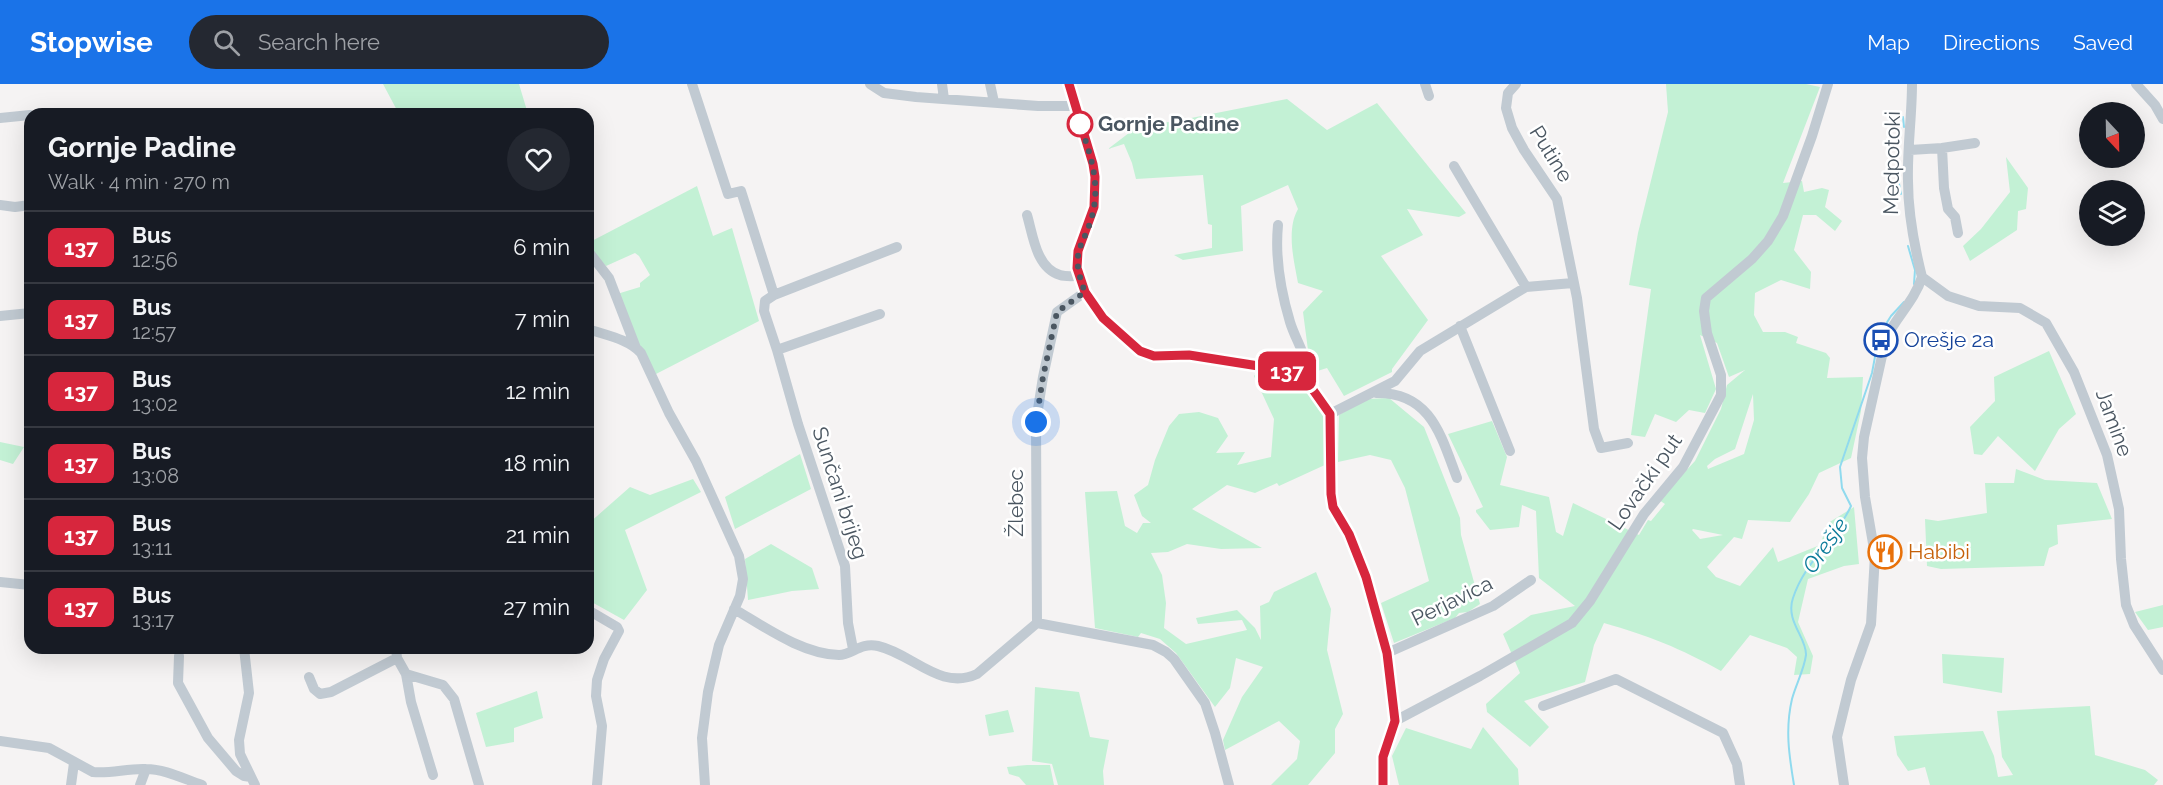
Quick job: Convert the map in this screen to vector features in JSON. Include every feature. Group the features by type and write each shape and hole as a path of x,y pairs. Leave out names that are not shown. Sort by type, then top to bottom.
{"street":[{"path":"692,84 728,194 741,191 774,295 897,247"},
{"path":"870,84 884,93 893,89 944,99 1038,106 1074,106"},
{"path":"942,84 944,99"},
{"path":"990,84 994,102"},
{"path":"1069,84 1095,177 1094,207 1078,251 1079,276 1085,292 1103,318 1140,351 1154,356 1189,355 1284,370 1306,380 1330,414 1395,381 1420,351 1526,287 1573,283"},
{"path":"1425,84 1428,96"},
{"name":"Putine","path":"1516,84 1508,93 1506,108 1512,128 1524,150 1557,199 1577,298 1594,429 1601,448 1628,443"},
{"name":"Lovački put","path":"1395,721 1480,676 1572,623 1590,601 1644,514 1683,467 1721,395 1721,375 1707,333 1704,311 1706,298 1752,259 1783,216 1828,84"},
{"name":"Medpotoki","path":"1912,84 1908,178 1910,213 1912,233 1923,276"},
{"path":"2136,84 2155,105 2163,119"},
{"path":"2155,105 2163,95"},
{"path":"0,118 24,116"},
{"path":"1910,150 1975,143"},
{"path":"1942,148 1944,188 1948,209 1955,217 1958,232"},
{"path":"1454,165 1526,287"},
{"path":"0,205 24,206"},
{"path":"1027,215 1041,261 1062,276 1079,276"},
{"path":"1278,225 1281,282 1291,324 1307,362 1306,380"},
{"path":"594,259 609,278 636,348 646,362 656,387 696,462 739,556 742,579 740,596 718,645 708,692 702,738 705,785"},
{"path":"1844,785 1837,737 1851,680 1871,624 1875,555 1864,497 1864,437 1887,338 1894,324 1912,300 1923,276"},
{"name":"Jamine","path":"1923,276 1948,296 1979,306 2020,308 2046,323 2074,372 2107,455 2119,509 2126,605 2134,625 2163,670"},
{"name":"Žlebec","path":"1037,623 1035,461 1038,402 1057,312 1085,292"},
{"name":"Sunčani brijeg","path":"774,295 765,301 763,308 845,566 848,624 853,649"},
{"path":"0,316 24,314"},
{"path":"777,350 880,314"},
{"path":"1460,326 1510,451"},
{"path":"594,332 636,348"},
{"path":"1371,393 1390,393 1412,400 1427,413 1436,425 1457,478"},
{"name":"Perjavica","path":"1330,414 1333,507 1349,534 1366,577 1387,653 1395,721 1383,757 1383,785"},
{"name":"Perjavica","path":"1387,653 1493,606 1531,579"},
{"path":"0,582 24,584"},
{"path":"734,609 780,635 817,652 844,655 862,646 877,646 943,677 967,678 983,671 998,655 1037,623 1153,645 1166,652 1205,703 1229,785"},
{"path":"594,614 617,627 619,631 604,659 597,680 596,696 602,726 597,785"},
{"path":"245,654 249,693 239,740 240,754 253,781"},
{"path":"309,677 320,694 331,692 394,654"},
{"path":"396,654 406,674 411,702 433,775"},
{"path":"179,656 178,683 208,738 237,771 253,781"},
{"path":"406,674 443,685 454,699 479,785"},
{"path":"1543,705 1616,678 1723,733 1737,764 1740,785"},
{"path":"0,741 49,748 93,772 159,770 202,785"},
{"path":"71,785 74,763"},
{"path":"140,785 146,769"}],"green space":[{"path":"383,84 519,84 526,108 396,108"},
{"path":"1666,84 1806,84 1820,87 1783,183 1802,181 1804,192 1822,188 1829,190 1825,207 1842,221 1835,231 1816,215 1803,215 1794,250 1811,272 1810,289 1781,280 1755,293 1754,315 1763,332 1785,332 1798,337 1796,343 1826,353 1830,358 1827,378 1863,377 1861,411 1851,458 1819,473 1809,494 1790,522 1748,520 1742,539 1734,537 1707,567 1716,577 1740,586 1773,547 1778,562 1820,545 1828,523 1854,507 1859,564 1844,566 1808,579 1798,622 1813,656 1810,674 1794,675 1797,657 1787,648 1750,635 1721,671 1664,643 1604,623 1594,645 1585,682 1524,701 1549,727 1530,747 1487,712 1486,704 1520,673 1503,634 1531,615 1575,606 1539,578 1536,511 1522,505 1519,527 1490,530 1476,512 1483,507 1448,434 1492,421 1507,457 1500,485 1549,497 1556,532 1563,536 1573,503 1639,535 1648,520 1651,521 1665,504 1659,500 1695,461 1721,409 1727,385 1745,370 1729,377 1717,343 1700,335 1716,389 1705,413 1689,410 1676,422 1655,414 1645,437 1631,435 1651,289 1629,285 1638,233 1668,112","holes":["1753,394 1754,420 1744,454 1708,469 1707,466 1715,459 1735,449","1693,529 1723,535 1700,539"]},
{"path":"1287,99 1327,130 1377,103 1466,213 1459,217 1407,209 1423,235 1381,256 1428,320 1392,372 1344,396 1327,368 1311,373 1303,312 1323,291 1298,283 1293,255 1292,226 1298,209 1288,185 1241,206 1243,251 1183,260 1174,255 1212,248 1212,225 1208,224 1203,175 1136,179 1124,144 1108,149 1138,126 1176,121"},
{"path":"2006,157 2028,188 2026,209 2018,211 2017,230 1970,261 1963,246 1981,229 2010,192"},
{"path":"697,186 713,236 732,228 759,321 656,374 634,337 617,294 640,287 640,283 650,275 635,253 606,266 594,253 594,240"},
{"path":"2049,351 2076,414 2059,429 2035,471 1998,436 1982,455 1974,454 1970,427 1995,401 1994,377"},
{"path":"1259,370 1305,382 1326,413 1327,464 1279,486 1277,483 1255,493 1227,485 1192,509 1262,548 1221,549 1187,544 1168,552 1151,553 1162,575 1166,603 1164,628 1186,644 1247,630 1242,620 1198,624 1196,618 1237,610 1255,628 1261,640 1260,606 1269,602 1274,592 1316,572 1331,609 1327,650 1343,714 1335,729 1335,753 1308,785 1271,785 1297,759 1300,741 1279,721 1225,750 1223,740 1242,697 1263,667 1236,658 1230,688 1215,707 1176,653 1160,639 1141,633 1138,637 1095,628 1085,492 1117,491 1125,526 1137,533 1143,523 1151,523 1142,516 1134,495 1148,485 1169,426 1179,414 1199,412 1218,418 1228,436 1216,453 1245,452 1237,465 1271,457 1274,419 1254,376"},
{"path":"1389,398 1424,427 1460,518 1461,535 1480,604 1468,612 1459,613 1455,618 1394,643 1381,603 1429,581 1405,488 1391,460 1370,455 1338,462 1339,415 1366,399"},
{"path":"0,442 24,447 13,464 0,460"},
{"path":"800,454 811,489 735,529 725,497"},
{"path":"2016,469 2045,480 2097,483 2112,519 2057,525 2058,544 2049,548 2044,566 1941,569 1927,566 1925,519 1938,521 1987,513 1985,483 2014,483"},
{"path":"693,479 701,492 625,530 647,590 624,620 594,603 594,519 630,487 650,495"},
{"path":"771,544 812,568 819,589 792,591 748,600 745,559"},
{"path":"2163,605 2163,627 2148,630 2135,612"},
{"path":"1942,654 2004,658 2002,693 1943,683"},
{"path":"1035,687 1079,692 1090,737 1109,740 1103,771 1104,785 1058,785 1052,764 1032,761"},
{"path":"537,691 543,718 514,728 514,742 486,747 476,713"},
{"path":"2090,706 2095,755 2145,770 2158,780 2154,785 1930,785 1925,767 1908,771 1897,755 1894,736 1983,731 1994,756 1998,777 2013,775 2002,757 1997,711"},
{"path":"1008,710 1014,732 989,736 985,715"},
{"path":"1483,727 1518,769 1519,785 1399,785 1392,756 1406,728 1471,749"},
{"path":"1050,765 1054,785 1026,785 1019,777 1009,774 1007,767"}],"waterway":[{"name":"Orešje","path":"1903,117 1904,127"},
{"name":"Orešje","path":"1899,184 1901,194"},
{"name":"Orešje","path":"1908,246 1915,270 1914,284"},
{"name":"Orešje","path":"1794,785 1788,731 1792,699 1806,655 1794,622 1791,606 1805,573 1837,530 1851,506 1842,488 1840,467 1872,373 1879,335 1891,316 1904,302"}],"bus line":[{"name":"137","path":"1069,84 1095,170 1094,207 1078,251 1077,268 1085,292 1103,318 1140,351 1154,356 1189,355 1284,370 1306,380 1330,414 1333,507 1349,534 1366,577 1387,653 1395,721 1383,757 1383,785"}],"place":[{"name":"Gornje Padine","path":"1080,124"},
{"name":"Orešje 2a","path":"1881,340"},
{"name":"Habibi","path":"1885,552"}],"route":[{"path":"1036,422 1057,312 1085,292 1079,276 1077,261 1078,251 1094,207 1095,170 1080,124"}]}
